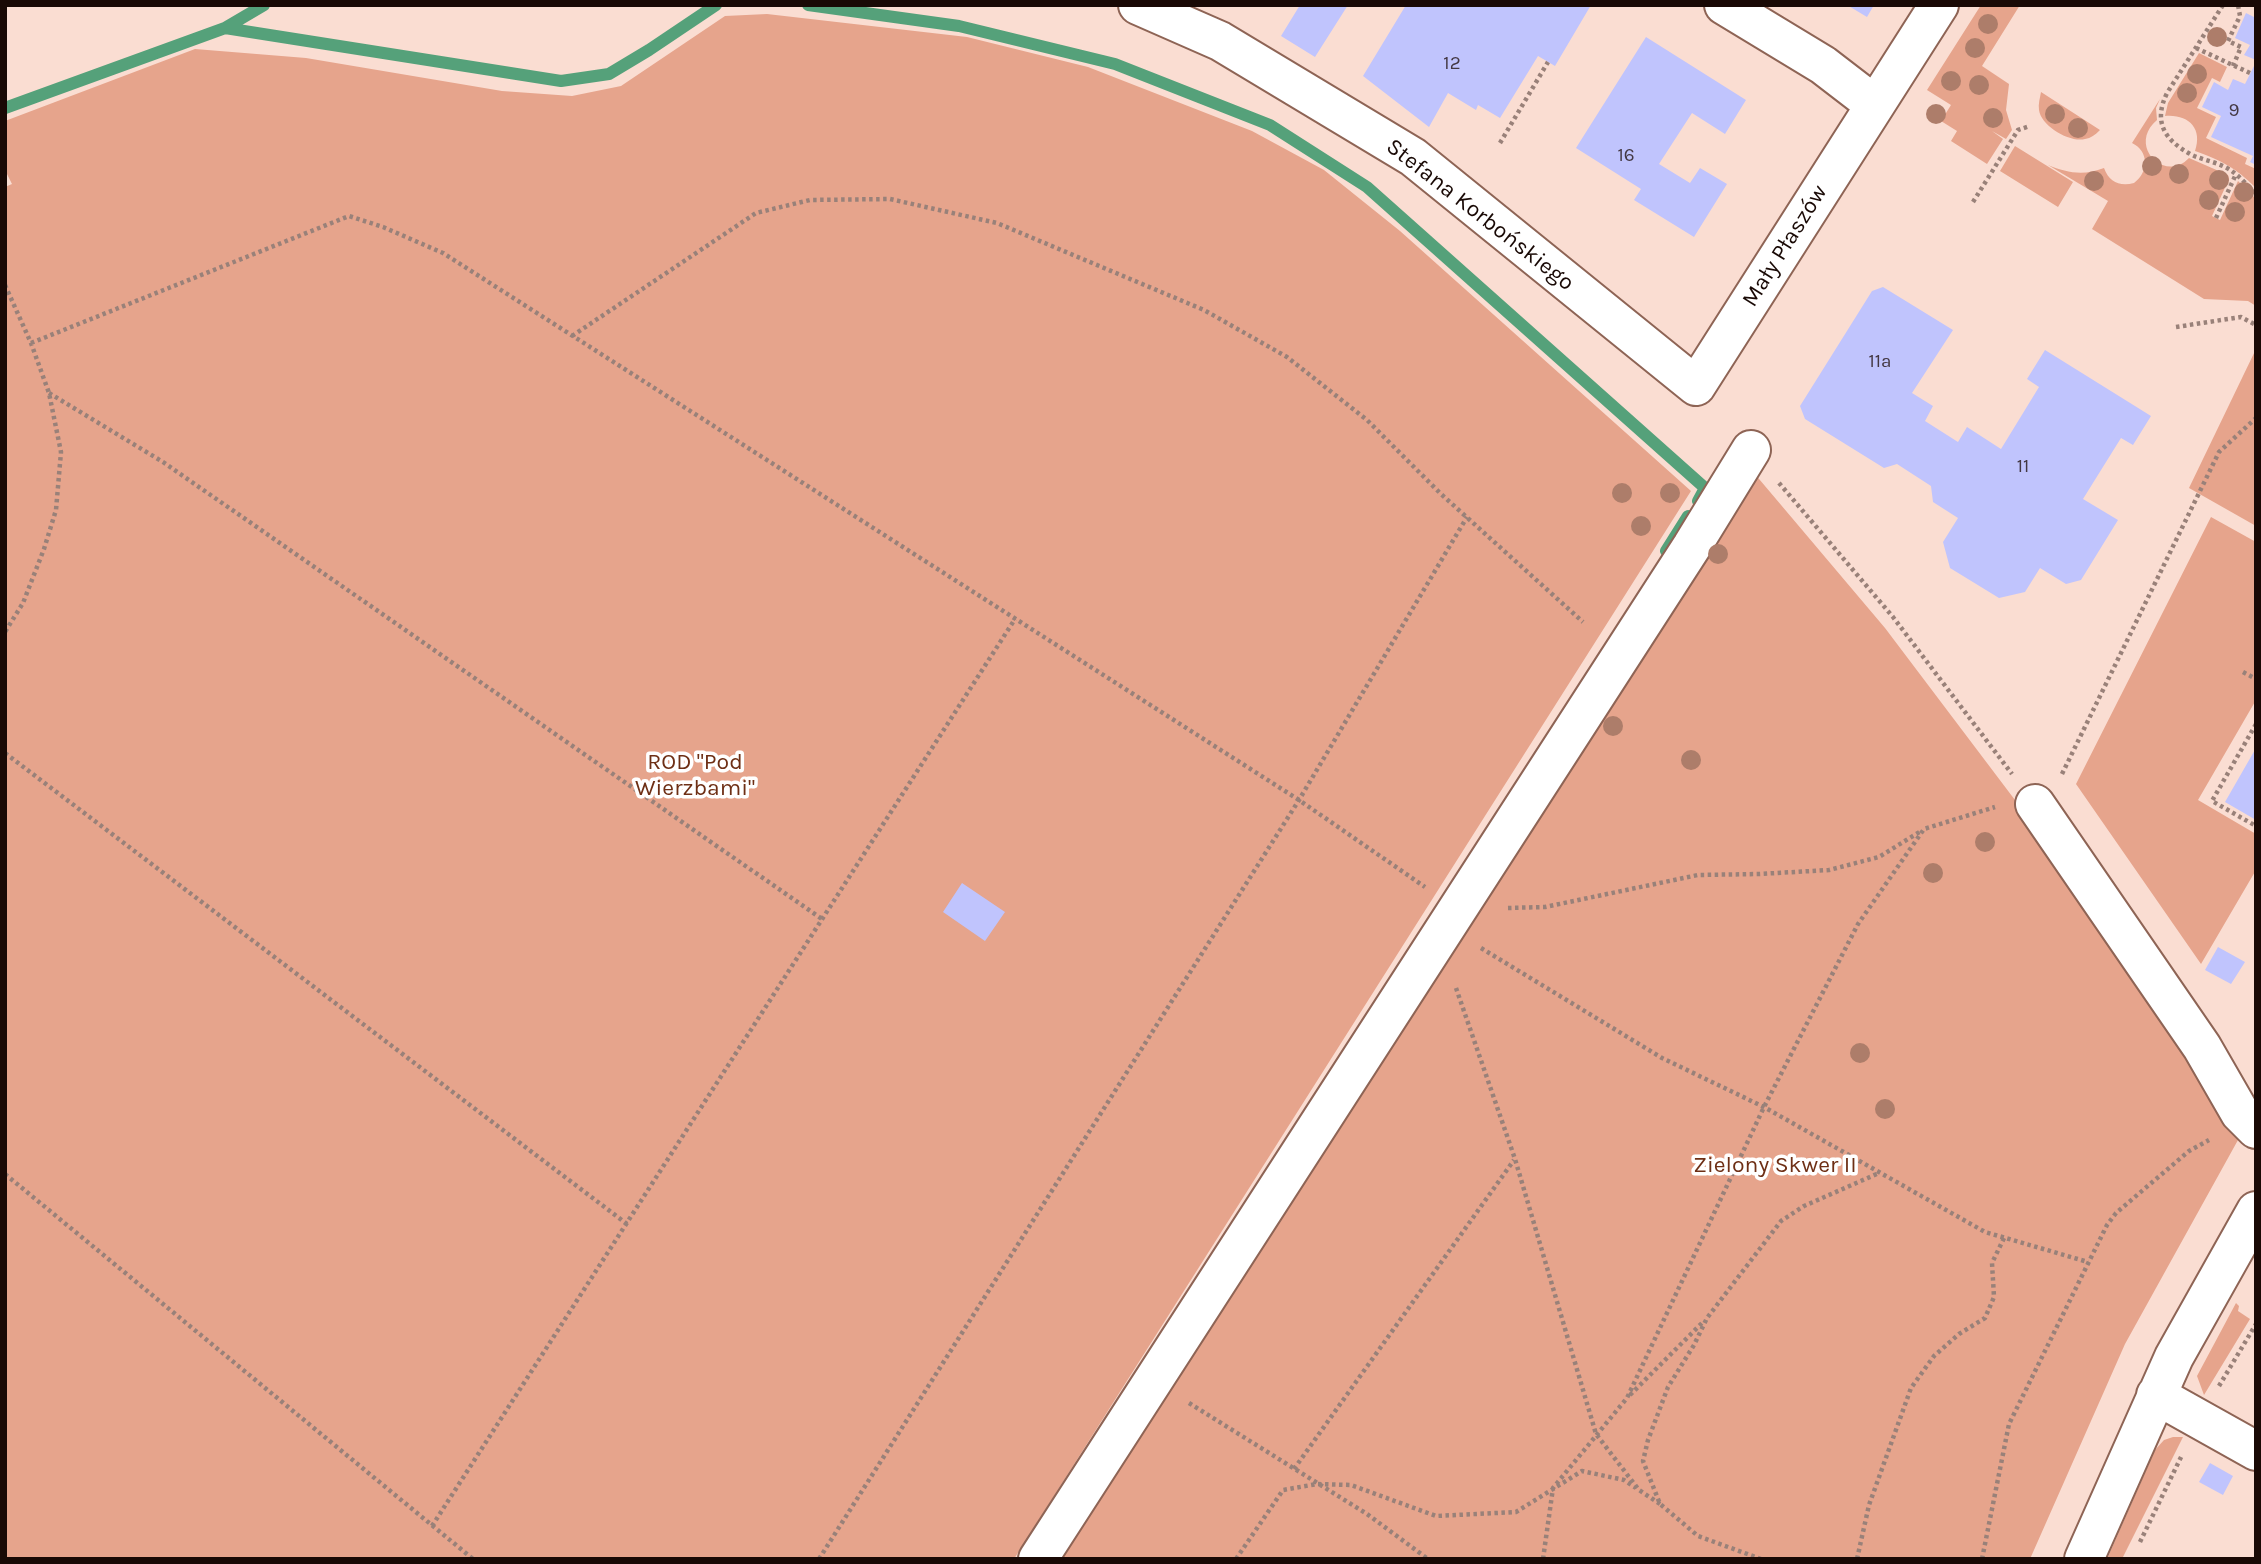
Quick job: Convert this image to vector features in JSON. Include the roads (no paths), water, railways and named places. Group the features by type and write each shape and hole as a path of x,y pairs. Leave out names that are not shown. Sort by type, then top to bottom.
{"street":[{"name":"Stefana Korbońskiego","path":"1138,5 1220,41 1413,157 1696,387"},
{"path":"1724,5 1824,65 1875,105"},
{"name":"Mały Płaszów","path":"1696,387 1939,5"},
{"path":"1038,1559 1751,450"},
{"path":"2035,804 2202,1047 2248,1121"},
{"path":"2084,1559 2156,1395 2256,1211"},
{"path":"2156,1395 2256,1451"}],"waterway":[{"path":"5,108 225,28 264,5"},
{"path":"225,28 561,81 609,74 716,5"},
{"path":"808,5 959,26 1115,64 1270,125 1367,187 1705,488 1698,501"},
{"path":"1666,551 1688,516"}],"park label":[{"name":"ROD \"Pod Wierzbami\"","path":"695,775"},
{"name":"Zielony Skwer II","path":"1775,1165"}]}
